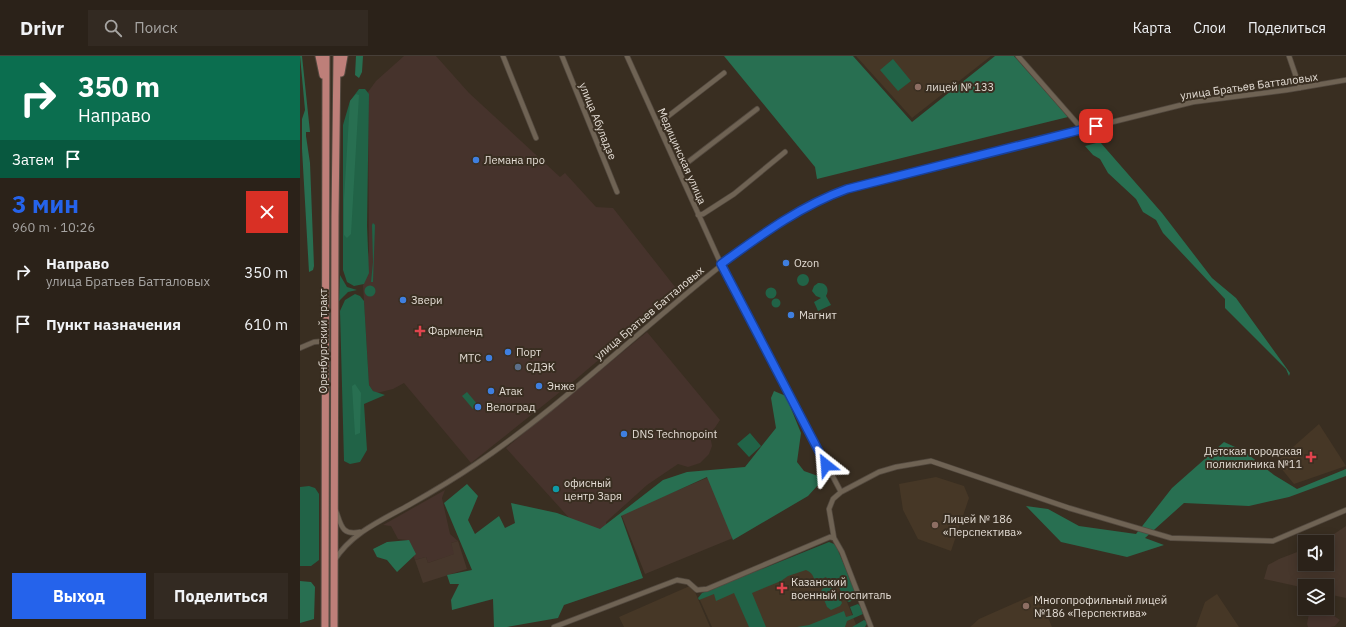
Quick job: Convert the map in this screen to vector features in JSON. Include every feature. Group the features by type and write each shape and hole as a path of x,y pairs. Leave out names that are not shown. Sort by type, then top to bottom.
{"main road":[{"path":"319,56 325,85"},
{"name":"Оренбургский тракт","path":"324,627 326,56"},
{"name":"Оренбургский тракт","path":"334,627 333,563 335,225 338,85 337,56"},
{"path":"338,85 344,56"}],"street":[{"path":"503,56 536,138"},
{"name":"улица Абуладзе","path":"562,56 618,192"},
{"name":"Медицинская улица","path":"627,56 721,264 841,492"},
{"path":"1018,56 1082,129"},
{"path":"1289,56 1300,88"},
{"path":"658,124 724,73"},
{"name":"улица Братьев Батталовых","path":"333,563 344,547 363,531 444,484 510,440 580,384 721,264 774,226 835,194 858,185 1193,102 1300,88 1346,80"},
{"path":"679,169 757,109"},
{"path":"698,215 703,214 734,194 786,152"},
{"path":"300,348 314,342 326,341"},
{"path":"871,627 842,552 834,538 829,509 833,499 841,492 879,472 931,461 1069,508 1171,538 1273,541 1346,510"},
{"name":"улица Братьев Батталовых","path":"334,506 341,529 344,532 351,534 363,531"},
{"path":"554,627 677,580 688,582 697,590 706,590 830,537 834,538"}],"shaded area":[{"path":"404,56 436,56 469,93 560,177 565,173 596,207 613,208 679,292 575,380 471,463 404,383 393,389 377,393 373,391 369,385 363,285 369,250 368,92 376,81"},
{"name":"лицей № 133","path":"856,56 991,56 912,118"},
{"path":"647,332 720,420 710,435 712,446 709,454 700,463 688,467 678,464 647,485 606,522 607,528 590,541 506,448"},
{"name":"Детская городская поликлиника №11","path":"1319,424 1346,466 1294,484 1276,462"},
{"path":"709,477 733,538 645,574 621,514"},
{"name":"Лицей № 186 «Перспектива»","path":"936,477 964,486 969,498 951,551 918,539 903,510 899,484"},
{"path":"445,490 442,498 450,534 458,541 451,543 455,554 428,563 426,557 415,560 407,540 398,539 391,526 383,525"},
{"path":"1346,526 1346,598 1334,595 1334,579 1298,579 1298,586 1264,579 1268,565 1298,552 1298,571 1334,571 1334,535 1332,535"},
{"path":"458,541 467,569 423,583 415,560 426,557 428,563 454,554 451,543"},
{"name":"Казанский военный госпиталь","path":"828,554 857,627 712,627 699,598"},
{"path":"692,585 710,627 624,627 619,617"},
{"name":"Многопрофильный лицей №186 «Перспектива»","path":"1038,593 1052,627 970,627 979,619"},
{"path":"1217,594 1239,627 1196,627 1205,602"},
{"path":"1309,615 1332,615 1340,620 1335,626 1330,627 1308,627"}],"green space":[{"path":"300,56 302,56 310,132 306,132 306,136 310,163 314,266 313,270 309,272 302,149 302,119 305,110"},
{"path":"356,56 363,56 362,72 359,78 355,75"},
{"path":"724,56 853,56 912,122 995,56 1014,56 1068,117 817,179 815,167"},
{"path":"893,59 911,81 898,91 880,70"},
{"path":"359,89 365,89 369,94 367,226 369,273 364,284 354,286 347,282 343,270 343,125 350,101"},
{"path":"356,94 359,95 351,234 347,238 344,235 344,199 350,101"},
{"path":"1100,142 1162,213 1212,278 1236,298 1290,373 1289,376 1286,369 1225,308 1225,299 1163,233 1156,220 1143,212 1136,199 1108,173 1100,159 1093,155 1085,146"},
{"path":"373,223 375,225 373,282 371,282 373,262"},
{"path":"805,274 808,275 808,285 801,286 798,285 797,278 798,275"},
{"path":"340,275 347,287 357,290 348,292 339,301"},
{"path":"818,283 826,286 828,291 826,296 831,305 818,311 814,302 821,298 816,296 812,291 814,286"},
{"path":"368,286 372,286 374,287 374,295 368,296 365,293 365,289"},
{"path":"769,288 773,288 775,289 775,297 769,298 766,295 766,291"},
{"path":"355,294 360,296 364,301 369,385 373,391 385,395 364,404 367,450 360,462 350,464 344,461 340,311 345,300"},
{"path":"776,298 781,303 776,308 771,303"},
{"path":"355,384 361,393 360,433 355,435 352,386"},
{"path":"774,391 786,396 801,433 797,462 804,471 818,476 818,485 808,496 733,540 707,477 621,516 643,578 564,605 558,618 507,627 494,627 493,599 452,610 451,600 459,584 450,584 447,575 472,570 444,503 467,484 478,496 468,520 475,534 499,516 505,528 515,523 511,503 557,513 600,529 663,480 687,472 745,467 776,428 771,398"},
{"path":"467,392 478,405 473,409 462,396"},
{"path":"750,433 761,446 749,457 737,444"},
{"path":"1224,442 1244,451 1274,475 1297,489 1346,469 1346,476 1289,497 1249,506 1184,503 1145,538 1164,545 1127,557 1061,542 1026,506 1048,509 1079,526 1136,534 1172,488"},
{"path":"309,486 315,488 319,494 319,560 311,566 300,566 300,487"},
{"path":"409,540 416,554 397,572 387,560 377,557 373,549 387,542"},
{"path":"829,542 834,544 837,548 857,596 856,599 849,602 845,600 837,583 829,582 826,577 819,580 820,586 811,573 806,570 788,576 781,581 752,593 766,627 749,627 734,593 716,601 714,594 699,600 698,598 702,593"},
{"path":"300,581 311,582 315,587 314,619 300,623"},
{"path":"833,584 842,603 840,606 831,610 827,607 821,592 822,589"},
{"path":"858,604 861,607 863,614 847,621 845,627 797,627 809,625 844,611 846,617 853,615 850,607"},
{"path":"864,620 868,622 865,627 852,627"}],"place":[{"name":"лицей № 133","path":"918,87"},
{"name":"Лемана про","path":"476,160"},
{"name":"Ozon","path":"786,263"},
{"name":"Звери","path":"403,300"},
{"name":"Магнит","path":"791,315"},
{"name":"Фармленд","path":"420,331"},
{"name":"Порт","path":"508,352"},
{"name":"МТС","path":"489,358"},
{"name":"СДЭК","path":"518,367"},
{"name":"Энже","path":"539,386"},
{"name":"Атак","path":"491,391"},
{"name":"Велоград","path":"478,407"},
{"name":"DNS Technopoint","path":"624,434"},
{"name":"Детская городская поликлиника №11","path":"1311,457"},
{"name":"офисный центр Заря","path":"556,489"},
{"name":"Лицей № 186 «Перспектива»","path":"935,525"},
{"name":"Казанский военный госпиталь","path":"782,588"},
{"name":"Многопрофильный лицей №186 «Перспектива»","path":"1026,606"}],"route":[{"path":"826,465 721,264 774,226 813,204 847,189 936,165 1096,126"}]}
